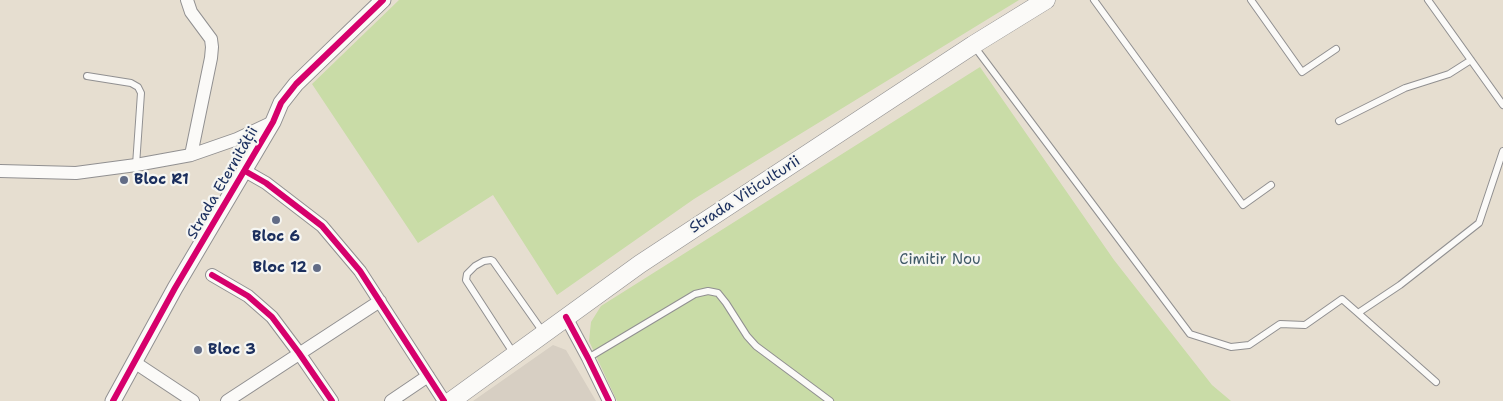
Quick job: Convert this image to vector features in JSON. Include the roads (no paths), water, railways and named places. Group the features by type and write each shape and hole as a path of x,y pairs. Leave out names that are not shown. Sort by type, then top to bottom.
{"main road":[{"name":"Strada Viticulturii","path":"451,401 640,264 974,45 1046,0"}],"street":[{"path":"187,0 191,12 211,39 212,47 191,155"},
{"name":"Strada Eternității","path":"112,401 245,171 281,103 296,84 383,0"},
{"path":"0,171 76,173 136,165 191,155 237,139 272,122"},
{"path":"245,171 266,184 322,226 360,271 444,401"},
{"path":"212,275 235,288 254,302 279,325 332,401"},
{"path":"227,401 380,301"},
{"path":"566,317 609,401"},
{"path":"134,362 192,401"},
{"path":"391,401 428,376"}],"lane":[{"path":"1094,0 1243,205 1271,185"},
{"path":"1251,0 1302,72 1336,49"},
{"path":"1428,0 1503,105"},
{"path":"974,45 1190,334 1231,347 1249,345 1280,324 1305,326 1342,299 1436,382"},
{"path":"1339,121 1405,88 1449,74 1471,60"},
{"path":"87,76 131,83 138,87 141,94 136,165"},
{"path":"1358,313 1400,285 1479,223 1503,151"},
{"path":"514,355 466,280 467,274 475,266 484,261 493,261 544,333"},
{"path":"588,358 696,294 708,291 718,293 756,346 830,401"}],"place":[{"name":"Bloc R1","path":"124,180"},
{"name":"Bloc 6","path":"276,220"},
{"name":"Bloc 12","path":"317,268"},
{"name":"Bloc 3","path":"198,350"}],"park label":[{"name":"Cimitir Nou","path":"940,260"}]}
